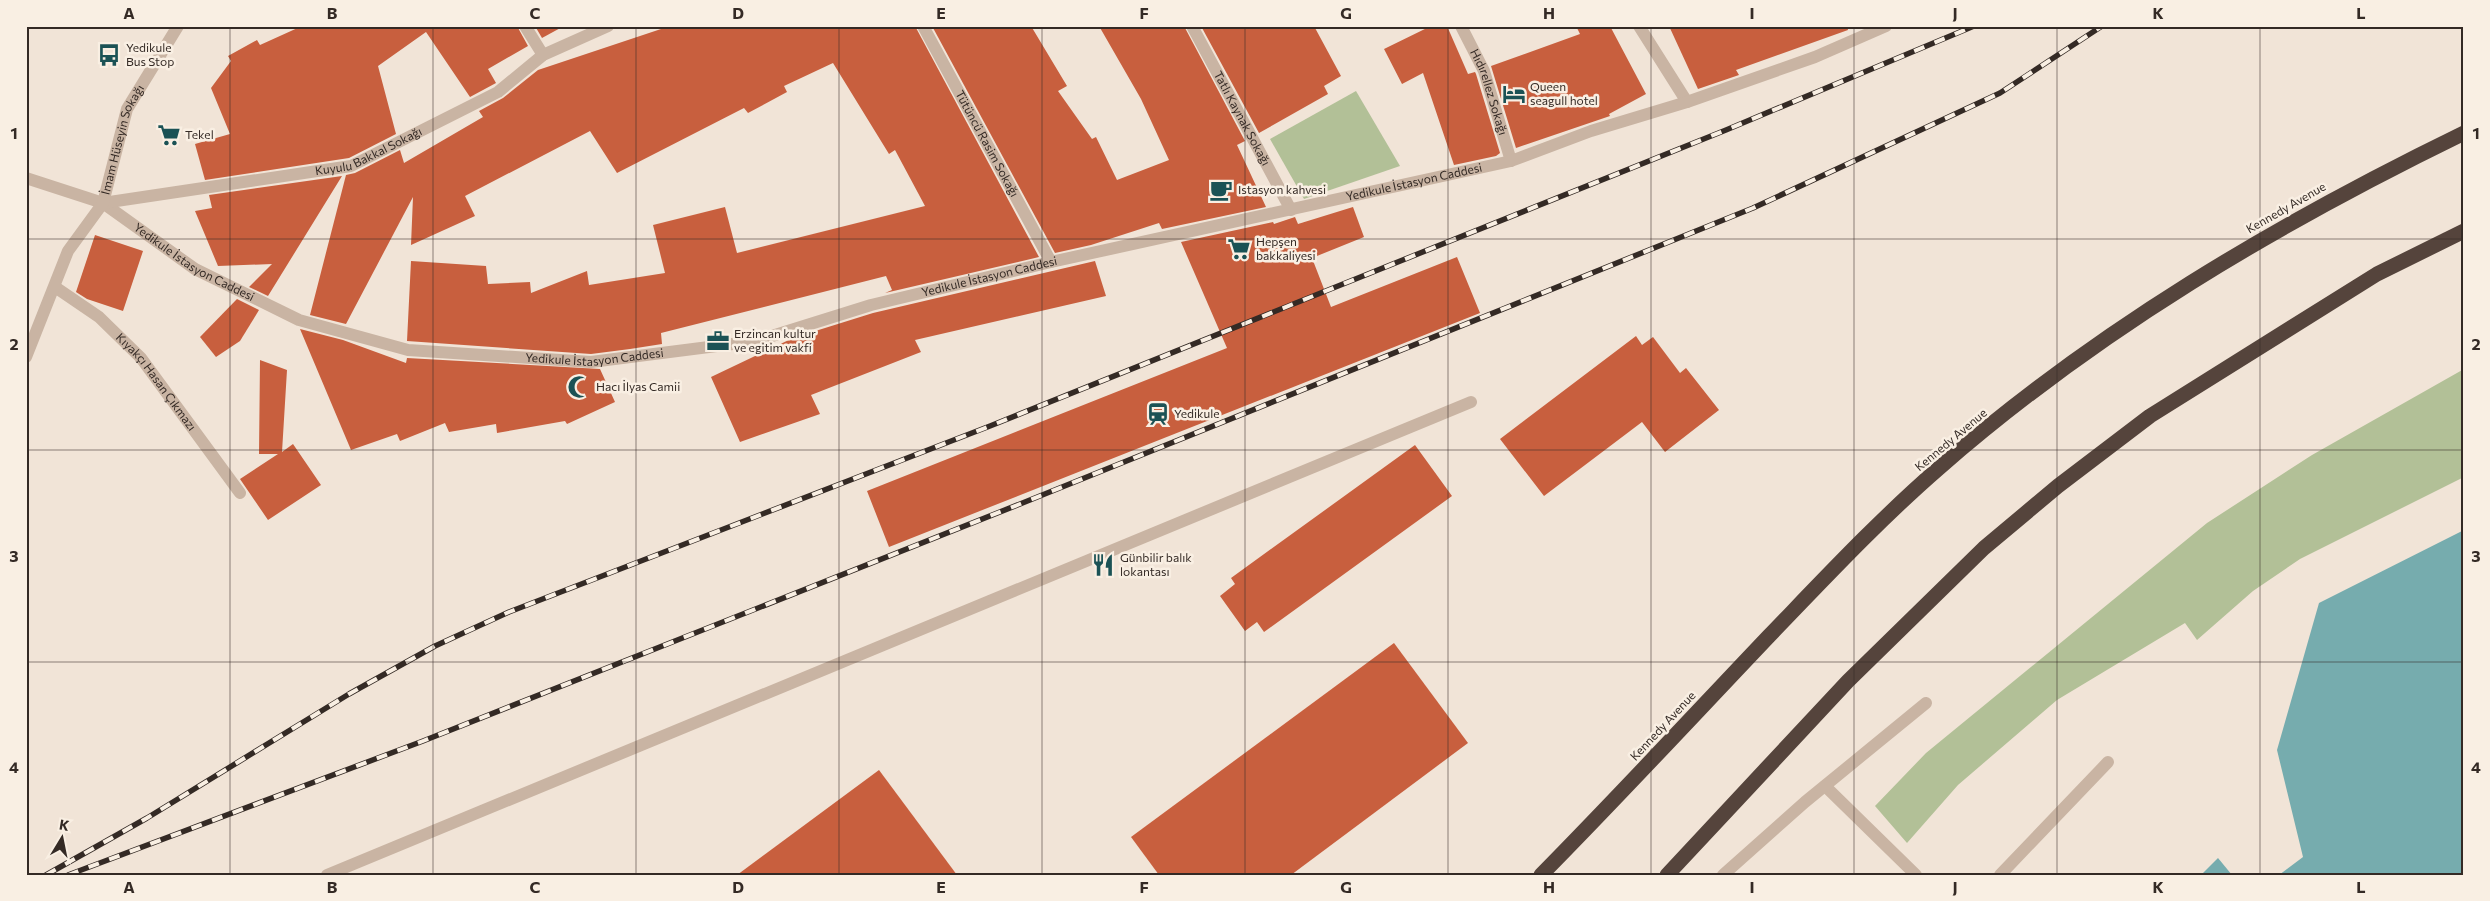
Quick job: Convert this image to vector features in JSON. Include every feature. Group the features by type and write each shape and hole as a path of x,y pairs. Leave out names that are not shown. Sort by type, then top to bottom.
{"highway":[{"name":"Kennedy Avenue","path":"1540,875 1870,533 1940,468 2020,402 2120,328 2233,256 2367,180 2464,132"},
{"path":"1667,875 1848,681 1984,548 2058,486 2150,416 2377,274 2464,231"}],"street":[{"name":"İmam Hüseyin Sokağı","path":"103,203 127,109 178,26"},
{"path":"525,26 543,55"},
{"name":"Kuyulu Bakkal Sokağı","path":"103,203 351,166 498,92 543,55 608,26"},
{"name":"Tütüncü Rasim Sokağı","path":"923,26 1052,262"},
{"name":"Tatlı Kaynak Sokağı","path":"1192,26 1291,210"},
{"name":"Hıdırellez Sokağı","path":"1461,26 1484,71 1511,161"},
{"path":"1639,26 1687,102"},
{"name":"Yedikule İstasyon Caddesi","path":"103,203 195,269 298,320 408,350 591,362 756,341 870,305 1052,262 1511,161 1590,132 1687,102 1815,57 1886,26"},
{"path":"26,178 103,203 68,251 26,357"},
{"name":"Kıyakçı Hasan Çıkmazı","path":"55,287 99,317 141,358 240,492"},
{"path":"327,875 1472,402"},
{"path":"1722,875 1825,786 1926,703"},
{"path":"2000,875 2108,762"},
{"path":"1825,786 1916,875"}],"green space":[{"path":"1356,91 1400,166 1304,199 1270,139"},
{"path":"2464,369 2464,477 2300,559 2253,591 2197,640 2185,623 2057,700 1958,785 1907,843 1875,806 1926,753 2207,523 2312,455"}],"water":[{"path":"2464,530 2464,875 2279,875 2303,857 2277,750 2319,603"},
{"path":"2218,858 2232,875 2201,875"}],"building":[{"path":"302,26 517,26 528,46 488,69 496,83 470,97 426,32 378,66 396,134 349,158 205,180 195,144 230,134 211,88 231,61 228,56 257,40 260,45"},
{"path":"535,26 564,26 542,38"},
{"path":"670,26 915,26 1039,257 885,293 892,290 886,276 661,333 662,344 630,349 591,354 407,341 411,261 486,266 488,284 530,282 531,293 587,271 589,285 665,273 653,225 725,207 737,253 925,206 895,150 889,154 833,63 784,86 787,92 748,113 744,108 617,173 590,131 465,196 475,216 411,245 413,197 346,324 310,315 346,175 355,173 400,150 404,163 483,117 479,111 503,98 538,70"},
{"path":"932,26 1031,26 1067,86 1058,91 1092,139 1096,137 1117,180 1169,160 1141,99 1099,26 1184,26 1245,141 1237,145 1266,207 1162,229 1159,223 1091,245 1055,253"},
{"path":"1201,26 1314,26 1341,76 1324,86 1328,94 1259,133"},
{"path":"1431,26 1447,26 1468,74 1475,72 1500,153 1496,156 1454,165 1423,73 1402,84 1384,49"},
{"path":"1576,26 1610,26 1646,94 1609,114 1610,116 1516,148 1491,66 1580,34"},
{"path":"1669,26 1847,26 1848,30 1736,70 1739,75 1698,89"},
{"path":"342,176 268,296 249,287 272,264 218,266 195,211 212,208 209,195"},
{"path":"1353,207 1364,237 1312,258 1331,307 1457,257 1480,313 889,547 867,491 1227,348 1181,242 1273,222 1274,224 1295,217 1298,224"},
{"path":"95,235 143,251 123,311 87,299 76,292"},
{"path":"1095,261 1106,296 915,340 921,352 811,395 820,414 740,442 711,377 793,338 873,313"},
{"path":"237,299 259,310 240,341 216,357 200,337"},
{"path":"300,329 343,340 406,363 407,358 600,369 615,402 567,424 565,421 497,433 496,424 449,432 445,423 400,441 397,434 351,450"},
{"path":"1636,336 1642,345 1653,337 1680,373 1686,368 1719,410 1665,452 1642,422 1544,496 1500,439"},
{"path":"260,360 287,370 282,452 293,444 321,485 268,520 240,479 278,454 259,454"},
{"path":"1415,445 1452,496 1264,632 1257,622 1245,631 1220,596 1235,584 1231,578"},
{"path":"1394,643 1468,743 1291,875 1159,875 1131,837"},
{"path":"879,770 957,875 737,875"}],"railway":[{"path":"46,875 147,818 349,694 435,646 509,612 990,426 1726,130 1974,26"},
{"path":"68,875 423,741 1020,504 1753,208 2000,93 2102,26"}],"place":[{"name":"Yedikule Bus Stop","path":"109,55"},
{"name":"Queen seagull hotel","path":"1514,94"},
{"name":"Tekel","path":"169,135"},
{"name":"Istasyon kahvesi","path":"1221,190"},
{"name":"Hepşen bakkaliyesi","path":"1239,249"},
{"name":"Erzincan kultur ve egitim vakfi","path":"718,341"},
{"name":"Hacı İlyas Camii","path":"579,387"},
{"name":"Yedikule","path":"1158,414"},
{"name":"Günbilir balık lokantası","path":"1103,565"}]}
